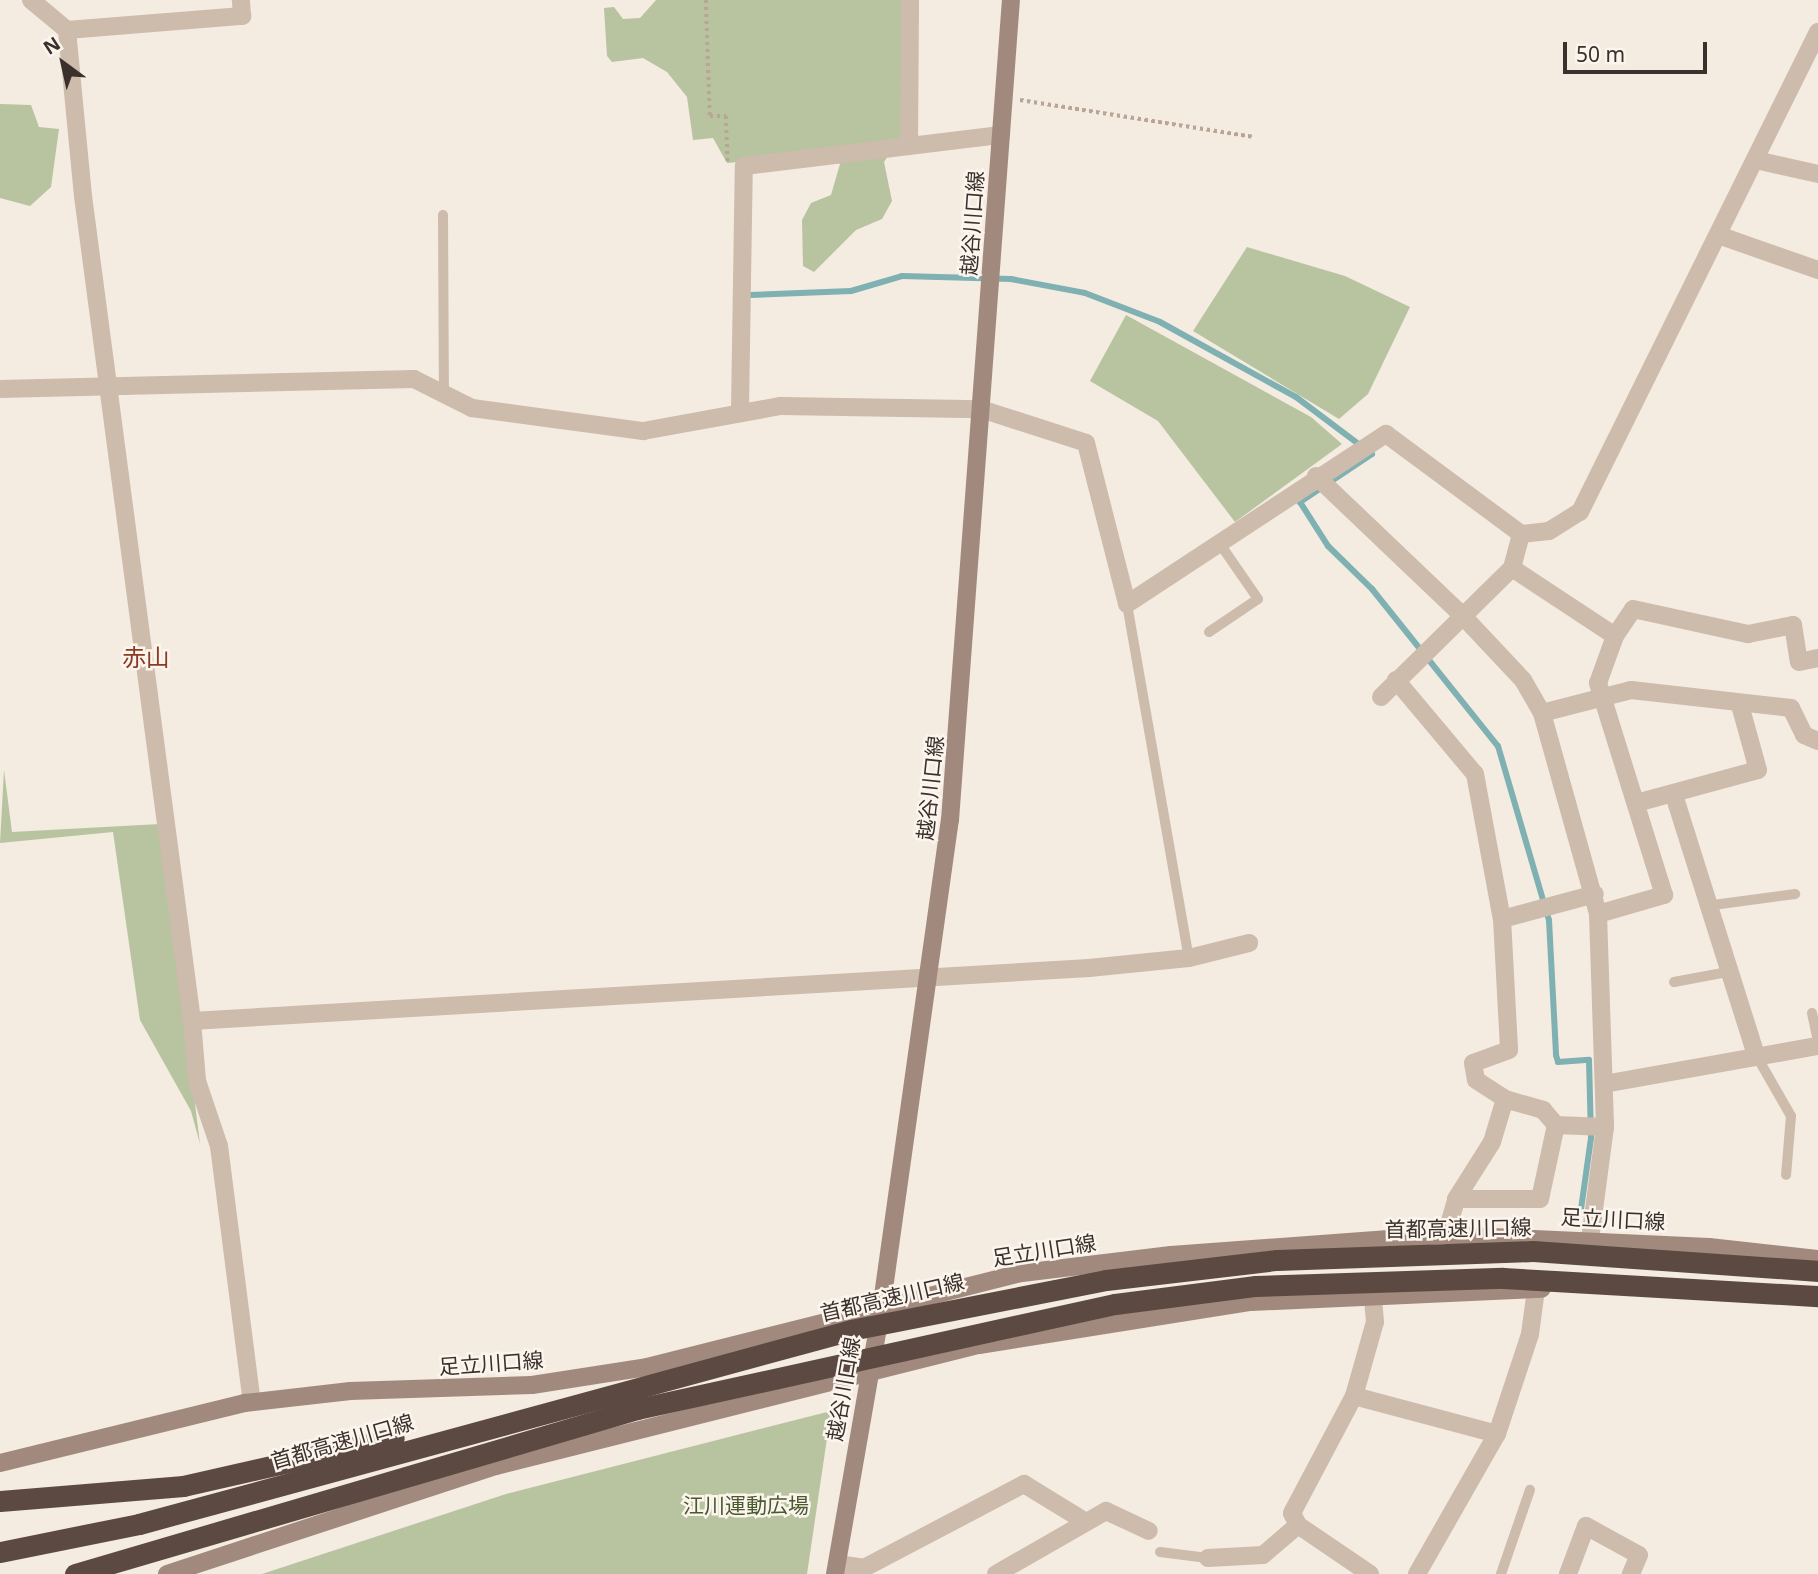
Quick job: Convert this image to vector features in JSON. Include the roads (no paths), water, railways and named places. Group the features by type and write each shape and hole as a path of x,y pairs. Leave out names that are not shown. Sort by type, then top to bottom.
{"highway":[{"name":"首都高速川口線","path":"0,1552 139,1524 506,1420 965,1304 1264,1262 1534,1251 1818,1271"},
{"path":"75,1574 637,1409 1115,1304 1268,1286 1503,1278 1818,1296"},
{"path":"0,1501 183,1486 506,1420"}],"main road":[{"name":"越谷川口線","path":"836,1569 881,1310 929,977 960,720 1011,0"},
{"name":"足立川口線","path":"0,1463 252,1402 587,1377 881,1310 1022,1273 1300,1243 1447,1235 1590,1240 1818,1259"},
{"path":"167,1574 496,1466 869,1370 1098,1323 1251,1301 1536,1289 1818,1306"}],"street":[{"path":"31,0 67,30 107,386 192,1021 197,1081 219,1146 252,1402"},
{"path":"67,30 242,16 241,0"},
{"path":"909,146 910,0"},
{"path":"0,389 414,379 444,391 472,408 521,419 643,431 740,409 981,409 1086,443 1127,604 1220,544 1316,476 1386,434 1521,534 1549,531 1580,512 1721,236 1818,32"},
{"path":"740,409 744,166 1001,135"},
{"path":"1756,160 1818,174"},
{"path":"1721,236 1818,270"},
{"path":"1316,476 1461,614 1524,680 1542,713 1595,894 1598,914 1605,1127 1590,1240"},
{"path":"1381,697 1461,614 1512,568 1521,534"},
{"path":"1512,568 1615,636"},
{"path":"1598,914 1664,895 1640,802 1598,683 1615,636 1633,609 1748,634 1793,625 1799,662 1818,658"},
{"path":"1396,680 1475,774 1502,919 1509,1050 1473,1063 1476,1080 1505,1099 1543,1110 1556,1125 1605,1127"},
{"path":"1542,713 1631,690 1740,705 1791,708 1804,735 1818,741"},
{"path":"1640,802 1674,795 1758,770 1740,705"},
{"path":"1674,795 1713,905 1756,1055"},
{"path":"1502,919 1595,894"},
{"path":"192,1021 929,977 1189,958 1250,943"},
{"path":"1604,1084 1818,1043"},
{"path":"1447,1235 1456,1199 1492,1142 1505,1099"},
{"path":"1456,1199 1540,1199 1556,1125"},
{"path":"1417,1574 1497,1434 1530,1334 1536,1289"},
{"path":"1370,1574 1298,1525 1292,1513 1354,1396 1375,1322 1373,1297"},
{"path":"1354,1396 1497,1434"},
{"path":"836,1569 864,1568 1024,1484 1086,1522"},
{"path":"996,1574 1018,1569 1106,1511 1149,1531"},
{"path":"1208,1558 1263,1555 1298,1525"},
{"path":"1568,1574 1586,1527 1639,1555 1631,1574"}],"lane":[{"path":"443,215 444,391"},
{"path":"1209,632 1258,599 1220,544"},
{"path":"1127,604 1189,958"},
{"path":"1713,905 1795,894"},
{"path":"1674,982 1732,971"},
{"path":"1812,1013 1818,1043"},
{"path":"1756,1055 1791,1116 1786,1175"},
{"path":"1501,1574 1530,1490"},
{"path":"1160,1552 1208,1558"}],"waterway":[{"path":"750,295 851,291 902,276 1011,279 1085,293 1160,322 1296,397 1372,454 1300,502 1328,546 1372,589 1498,746 1549,920 1558,1062 1589,1060 1591,1138 1581,1209"}],"district":[{"name":"赤山","path":"146,657"}],"park label":[{"name":"江川運動広場","path":"746,1505"}]}
